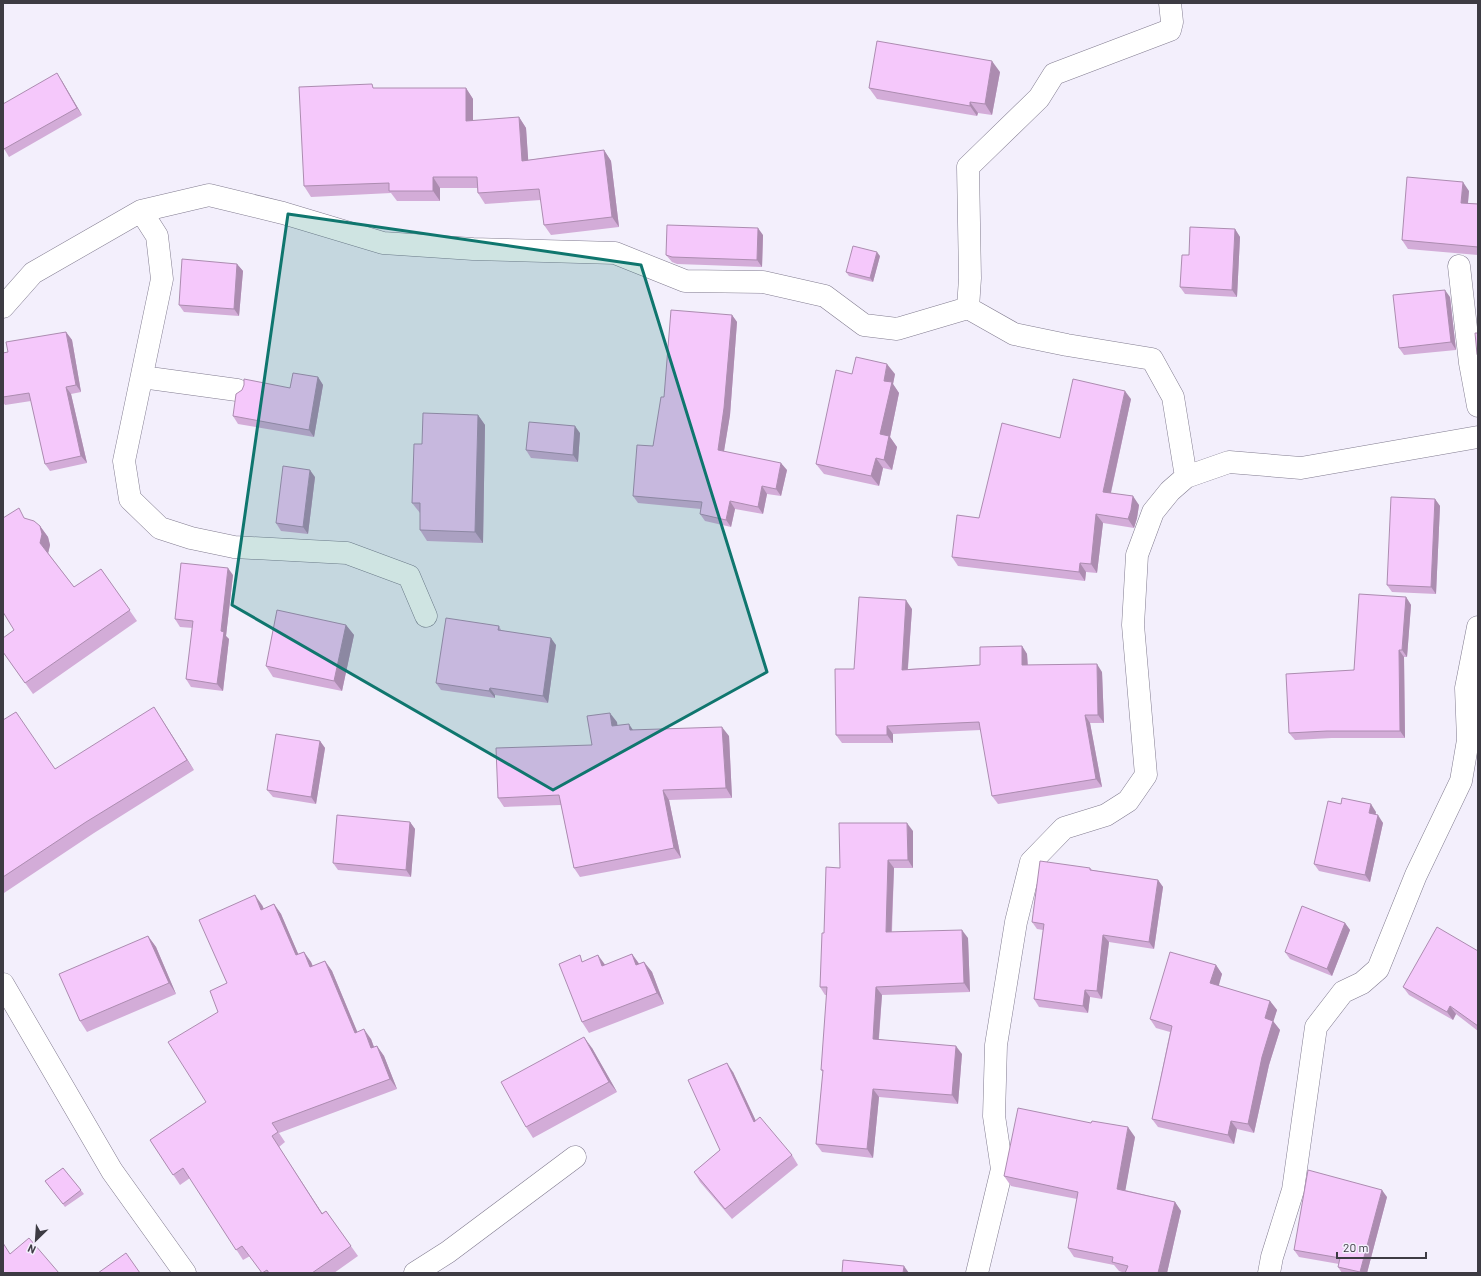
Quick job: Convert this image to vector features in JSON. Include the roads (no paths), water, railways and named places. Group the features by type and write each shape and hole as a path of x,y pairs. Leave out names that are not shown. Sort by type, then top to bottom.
{"street":[{"path":"968,308 970,278 968,166 1039,98 1054,74 1170,30 1172,22 1170,3"},
{"path":"3,306 33,273 141,211 209,196 283,213 383,243 473,249 615,253 685,281 763,282 825,296 864,325 897,330 968,308 1014,334 1067,345 1152,359 1173,397 1186,478"},
{"path":"141,211 157,236 162,279 124,462 130,499 160,528 191,538 234,547 347,553 409,576 426,616"},
{"path":"1459,266 1470,363 1478,406"},
{"path":"142,377 237,390"},
{"path":"977,1273 1002,1169 994,1116 996,1045 1016,922 1032,862 1064,828 1106,816 1128,801 1146,775 1133,625 1137,555 1152,512 1170,491 1186,478 1229,462 1301,468 1478,437"},
{"path":"1269,1273 1272,1257 1293,1190 1316,1027 1343,992 1362,983 1378,970 1416,874 1461,781 1468,740 1466,688 1478,627"},
{"path":"3,984 112,1172 184,1273"},
{"path":"415,1273 448,1252 575,1157"}]}
